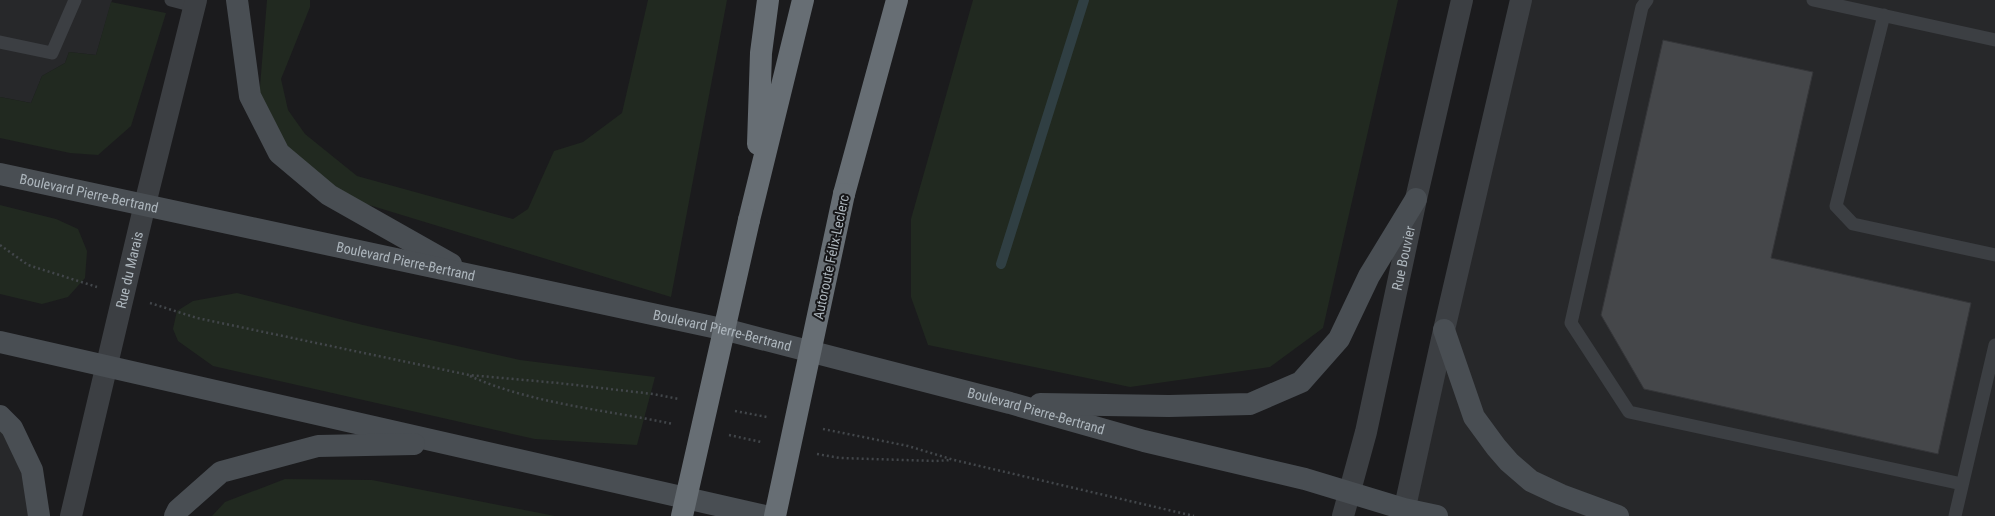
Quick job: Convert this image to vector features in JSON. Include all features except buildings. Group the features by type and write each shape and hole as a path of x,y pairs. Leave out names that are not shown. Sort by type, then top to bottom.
{"highway":[{"path":"756,188 761,53 768,0"},
{"path":"682,516 756,188 803,0"},
{"name":"Autoroute Félix-Leclerc","path":"775,516 844,194 896,0"}],"main road":[{"path":"237,0 250,96 280,153 330,195 470,274"},
{"name":"Boulevard Pierre-Bertrand","path":"0,174 731,331 1010,403 1144,441 1351,492 1404,512 1437,516"},
{"path":"1010,403 1169,406 1250,404 1300,382 1339,339 1369,276 1416,199"},
{"path":"1444,330 1474,417 1509,462 1532,481 1543,487 1618,516"},
{"path":"0,342 764,516"},
{"path":"0,416 12,428 32,470 39,516"},
{"path":"175,516 178,510 221,472 318,446 449,444"}],"street":[{"name":"Rue Bouvier","path":"1343,516 1351,492 1462,0"},
{"path":"1404,512 1444,330 1521,0"},
{"name":"Rue du Marais","path":"71,516 106,365 195,3"}],"lane":[{"path":"0,42 52,53 75,0"},
{"path":"171,0 195,3"},
{"path":"1647,0 1642,7 1571,323 1628,412 1962,484"},
{"path":"1813,0 1995,40"},
{"path":"1884,15 1836,206 1853,224 1995,255"},
{"path":"1956,516 1962,484 1995,345"}],"path":[{"path":"0,245 28,265 83,283"},
{"path":"175,311 197,318 469,375"},
{"path":"954,460 1194,516"}],"shaded area":[{"path":"0,0 112,0 96,55 69,52 65,63 42,76 31,103 0,97"},
{"path":"267,0 310,0 310,7 281,79 288,110 305,134 357,176 513,219 528,209 554,151 583,142 622,113 648,0 727,0 671,297 356,201 286,153 259,99"},
{"path":"973,0 1398,0 1323,328 1270,367 1130,387 928,345 911,297 911,219"},
{"path":"1524,0 1995,0 1995,516 1403,516"},
{"path":"111,2 166,13 131,126 98,155 70,153 0,138 0,97 31,103 42,76 65,63 69,52 96,55"},
{"path":"0,205 56,219 78,229 87,251 85,278 68,297 42,304 0,294"},
{"path":"237,293 363,325 520,360 655,377 637,445 535,439 213,366 178,341 173,329 177,311 193,301"},
{"path":"0,418 38,504 36,516 0,516"},
{"path":"285,479 372,480 555,516 212,516 225,502"}],"waterway":[{"path":"1001,264 1084,0"}]}
